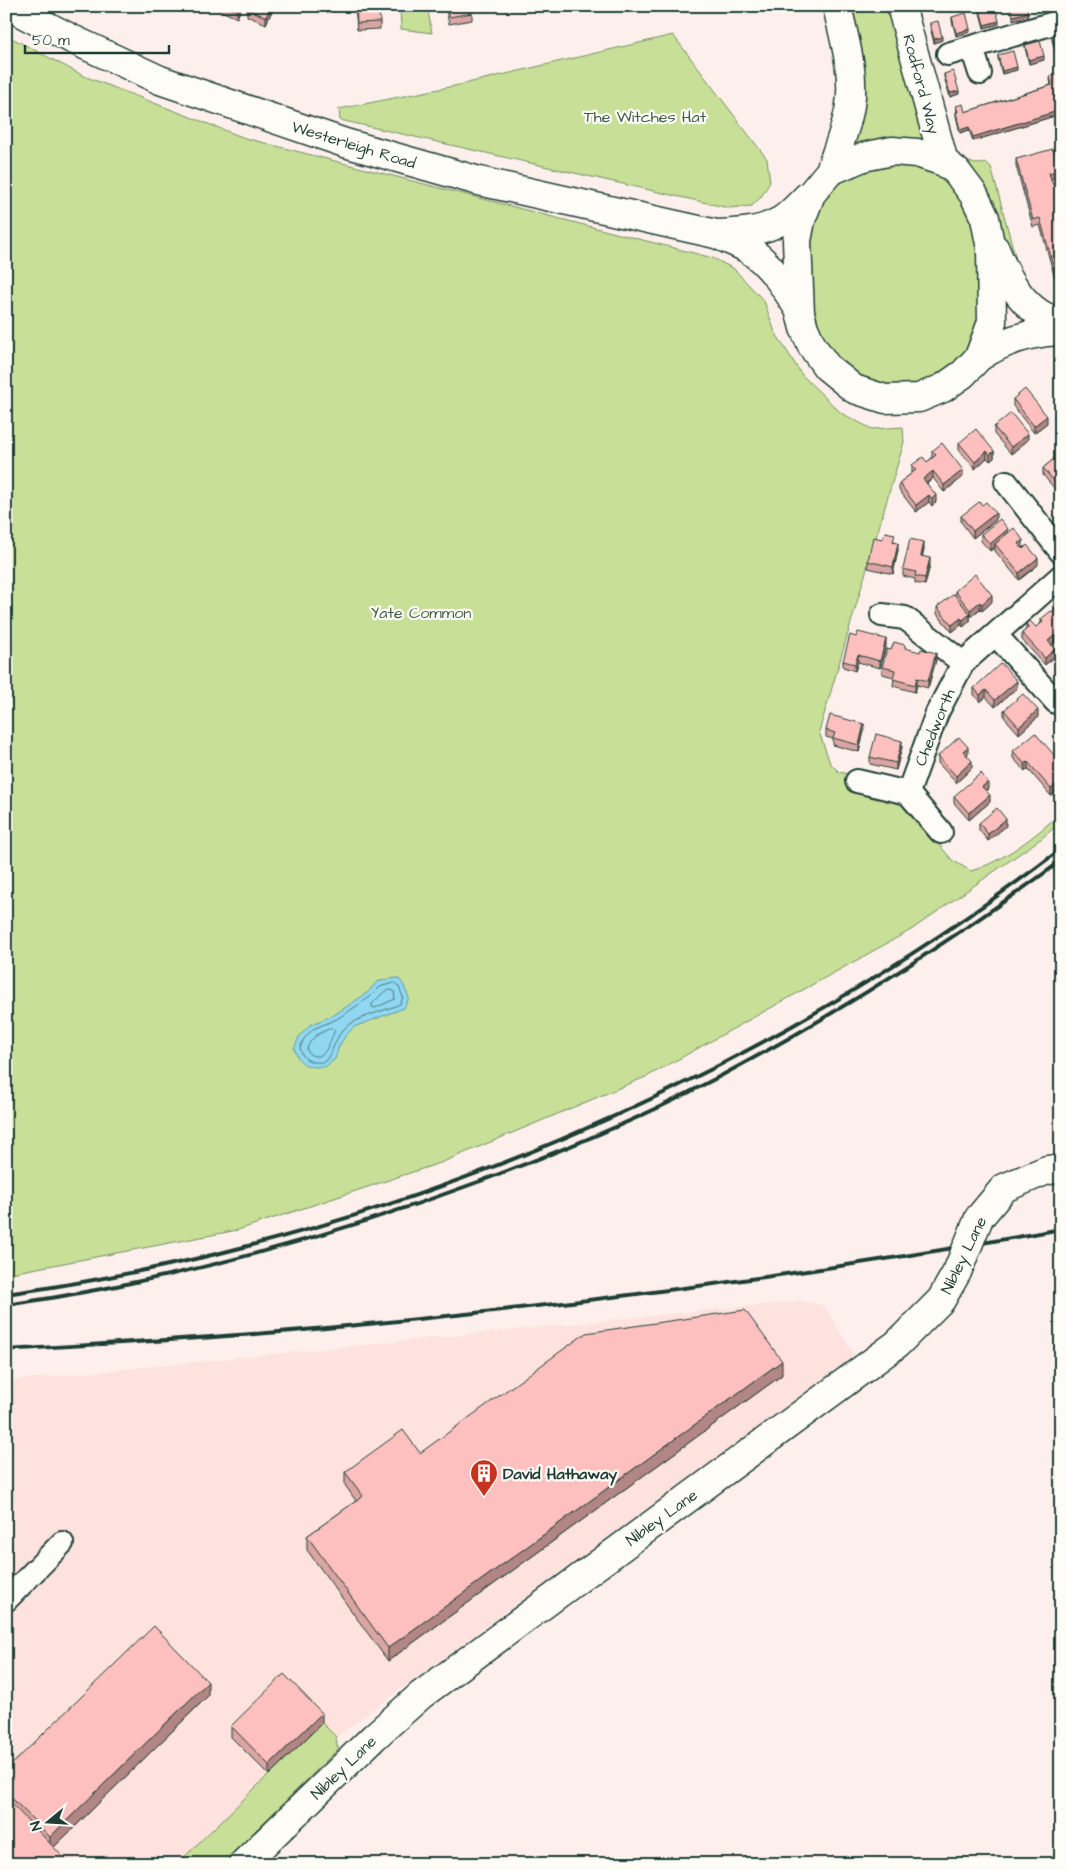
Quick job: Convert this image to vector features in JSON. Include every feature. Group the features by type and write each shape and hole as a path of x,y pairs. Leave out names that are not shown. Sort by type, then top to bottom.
{"street":[{"name":"Westerleigh Road","path":"8,6 72,39 160,80 345,143 479,181 716,234 747,248 767,264 800,311"},
{"path":"837,6 851,79 850,104 846,124 830,171 810,194 800,220 797,241 800,311 804,328 812,346 827,367 854,389 885,399 918,398 942,388 963,374 979,357 997,345 1020,338 1061,331"},
{"name":"Rodford Way","path":"901,6 944,162"},
{"path":"948,54 1061,21"},
{"path":"972,48 980,73"},
{"path":"830,171 863,157 892,151 917,153 944,162 956,171 974,194 985,218 991,249 992,322 979,357"},
{"name":"Westerleigh Road","path":"716,234 746,233 771,226 783,219 810,194"},
{"path":"988,231 1004,271 1017,293 1034,311 1061,324"},
{"path":"1006,482 1061,552"},
{"name":"Chedworth","path":"908,793 936,713 963,663 1061,576"},
{"path":"882,616 905,618 963,663"},
{"path":"996,635 1056,702"},
{"path":"857,781 908,793 941,832"},
{"name":"Nibley Lane","path":"243,1864 374,1737 421,1695 897,1344 941,1300 957,1272 979,1218 1004,1188 1047,1170 1061,1169"},
{"path":"6,1600 62,1544"}],"shaded area":[{"path":"800,1301 824,1305 855,1356 336,1737 322,1724 177,1864 6,1864 6,1381"}],"green space":[{"path":"400,6 427,6 432,33 401,29"},
{"path":"843,6 889,6 926,143 898,139 880,139 852,146"},
{"name":"Yate Common","path":"6,35 84,76 245,138 713,258 734,269 764,301 775,332 802,375 841,413 872,429 903,427 904,442 819,732 830,763 839,772 850,774 848,784 852,793 895,797 902,800 952,860 971,871 983,867 1007,854 1030,839 1061,813 1061,822 1042,838 911,930 648,1076 443,1162 238,1230 6,1274"},
{"name":"The Witches Hat","path":"673,35 767,159 770,182 761,197 752,206 729,208 340,120 339,109 459,85"},
{"path":"962,157 974,163 987,163 991,167 1024,289 1040,303 1061,310 1061,317 1050,314 1031,303 1016,287 1006,268 999,221 993,201 983,183"},
{"path":"902,160 944,177 963,197 978,239 981,322 963,359 946,371 928,381 912,386 882,386 850,373 816,332 807,240 819,201 848,172"},
{"path":"322,1723 336,1737 338,1749 222,1864 177,1864"}],"water":[{"path":"398,978 409,998 404,1008 354,1027 339,1046 335,1059 325,1067 314,1067 302,1063 294,1049 299,1037 310,1025 334,1015 367,993 377,982"}],"building":[{"path":"225,6 239,6 237,11"},
{"path":"249,6 271,6 266,17 247,9"},
{"path":"356,6 379,6 380,22 357,23"},
{"path":"447,6 471,6 472,13 449,17"},
{"path":"995,6 999,21 984,25 980,9"},
{"path":"1010,6 1026,6 1028,12 1013,16"},
{"path":"966,13 970,29 956,33 952,17"},
{"path":"938,21 942,37 934,39 930,23"},
{"path":"1060,34 1061,50 1056,52 1052,36"},
{"path":"1040,41 1044,56 1029,60 1025,45"},
{"path":"1013,51 1017,67 1002,71 998,55"},
{"path":"953,71 959,91 950,93 944,74"},
{"path":"1061,72 1061,110 973,137 969,127 960,130 956,106 963,104 965,112 1052,85 1050,76"},
{"path":"1053,149 1059,170 1049,173 1053,185 1059,183 1061,188 1061,191 1055,193 1057,202 1061,201 1061,278 1057,279 1040,218 1033,220 1016,159"},
{"path":"1025,389 1047,416 1034,426 1013,399"},
{"path":"1011,413 1028,434 1011,447 994,427"},
{"path":"976,429 994,451 990,455 987,451 975,462 959,443"},
{"path":"942,443 963,470 944,485 933,471 923,479 936,495 932,499 929,495 916,505 899,483 916,470 912,465 923,457 927,462 936,455 932,451"},
{"path":"1061,453 1061,489 1043,468"},
{"path":"979,502 982,505 986,502 996,513 973,531 961,516"},
{"path":"1000,519 1008,529 990,544 981,534"},
{"path":"1014,528 1023,540 1018,544 1023,549 1027,545 1038,558 1019,573 995,544"},
{"path":"885,532 895,534 893,542 898,543 893,567 868,561 873,537 883,539"},
{"path":"910,539 924,542 921,556 930,558 925,578 915,576 916,572 903,569"},
{"path":"975,574 992,595 982,604 980,602 970,610 955,591"},
{"path":"954,594 970,614 952,625 937,607"},
{"path":"1059,606 1061,608 1061,642 1055,635 1048,641 1055,649 1045,658 1022,633 1029,627 1026,625 1030,621 1036,627 1043,622 1041,619"},
{"path":"858,632 886,639 880,661 858,655 855,664 843,661 850,635 856,637"},
{"path":"894,642 905,645 905,648 920,652 921,649 936,653 928,681 917,678 915,685 893,679 895,670 882,667 887,649 891,650"},
{"path":"1001,663 1017,681 995,700 986,690 980,695 974,688"},
{"path":"1023,694 1038,710 1019,727 1004,710"},
{"path":"830,715 864,724 859,745 833,738 835,733 826,730"},
{"path":"1035,733 1061,763 1061,781 1051,789 1028,762 1025,764 1013,751"},
{"path":"876,734 902,741 896,763 870,757"},
{"path":"959,737 968,747 963,751 972,761 956,776 938,756"},
{"path":"981,773 988,782 982,787 990,795 969,813 954,796"},
{"path":"997,808 1006,819 988,834 979,823"},
{"name":"David Hathaway","path":"745,1310 782,1361 388,1648 307,1536 363,1496 345,1472 403,1430 420,1453 586,1333"},
{"path":"154,1626 208,1682 50,1837 6,1792 6,1770"},
{"path":"284,1674 322,1713 269,1765 231,1726"},
{"path":"6,1798 70,1864 6,1864"}],"railway":[{"path":"6,1294 148,1269 289,1235 427,1191 562,1139 693,1078 821,1009 943,933 1061,849"},
{"path":"6,1305 126,1284 186,1271 304,1240 420,1203 603,1133 652,1111 726,1073 825,1017 968,926 1061,861"},
{"path":"6,1350 286,1332 510,1309 787,1274 1061,1229"}],"place":[{"name":"David Hathaway","path":"484,1497"}]}
